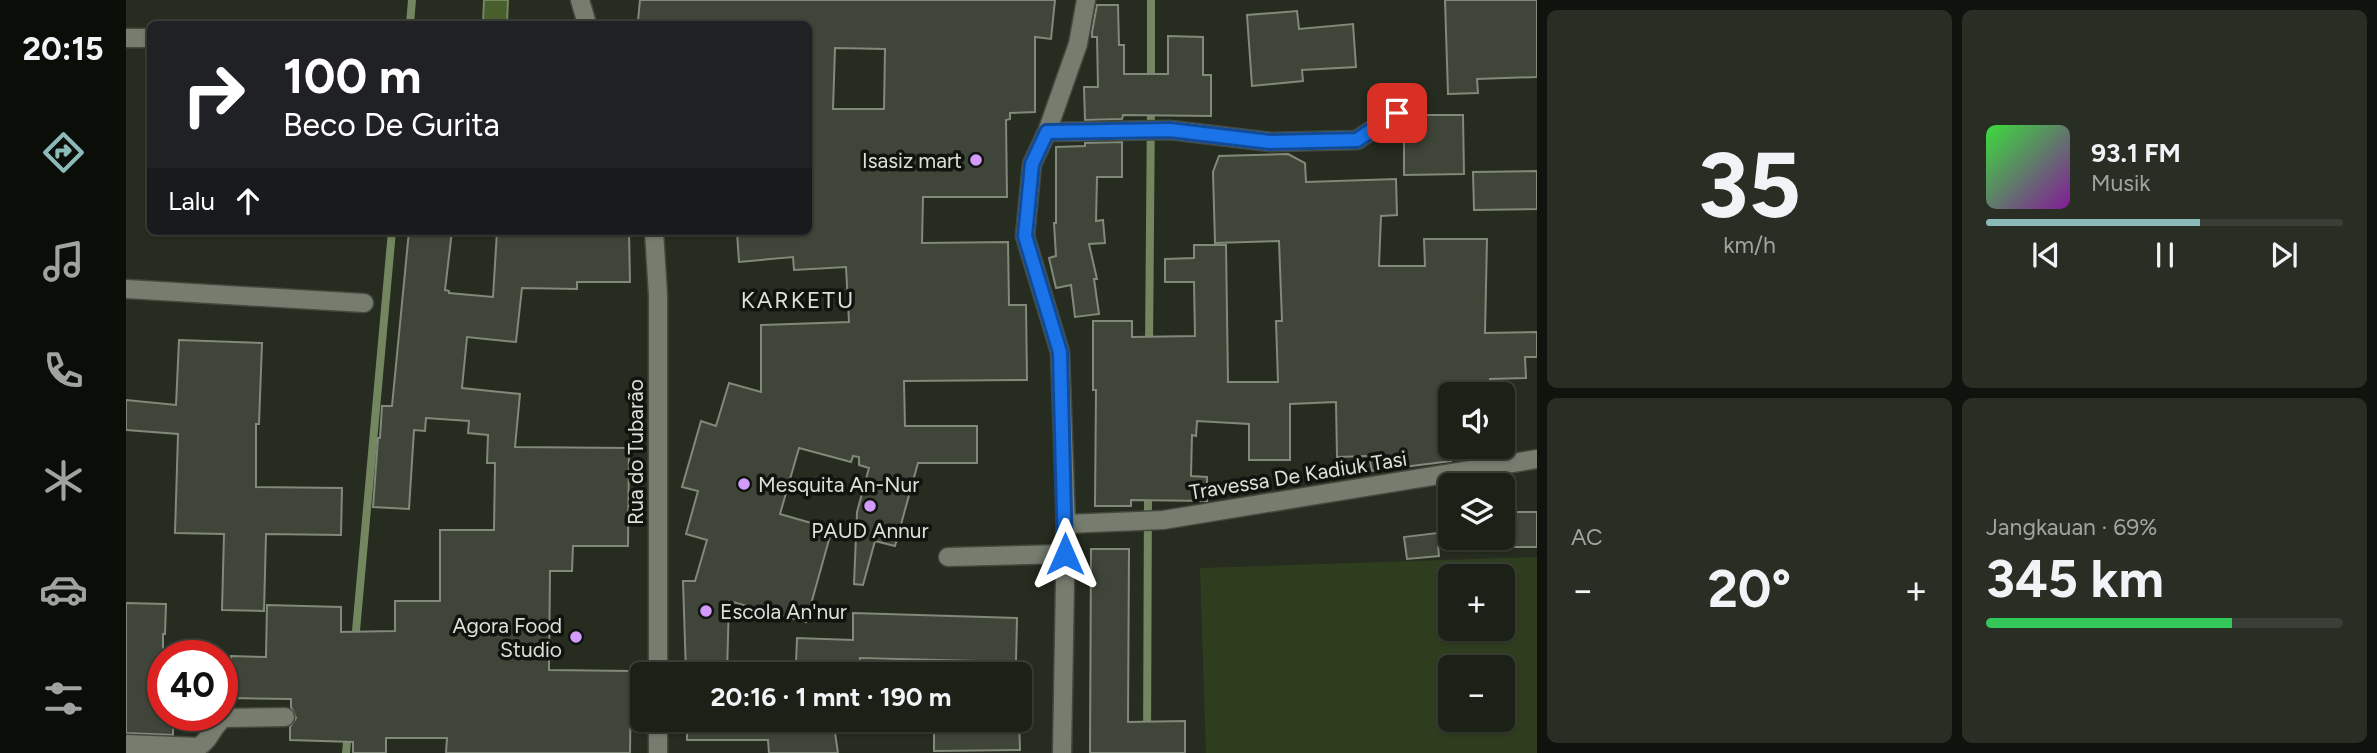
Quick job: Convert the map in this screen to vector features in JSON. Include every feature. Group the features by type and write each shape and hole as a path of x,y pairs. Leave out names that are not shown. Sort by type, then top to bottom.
{"street":[{"path":"580,0 586,21"},
{"path":"1062,753 1066,524 1060,352 1025,236 1032,164 1047,132 1078,44 1086,0"},
{"path":"126,38 147,38"},
{"path":"1047,132 1170,130 1270,142 1357,140 1397,113"},
{"name":"Rua do Tubarão","path":"654,235 658,295 658,662"},
{"path":"126,289 364,303"},
{"name":"Travessa De Kadiuk Tasi","path":"1066,524 1163,520 1537,460"},
{"path":"948,557 1065,554"},
{"path":"126,744 198,747 205,744 224,718 285,717"},
{"path":"658,732 658,753"}],"shaded area":[{"path":"484,0 508,0 507,21 483,21"},
{"path":"1537,557 1537,753 1206,753 1200,568"}],"building":[{"path":"640,0 1055,0 1051,39 1035,37 1035,112 1010,113 1010,119 1006,120 1007,197 923,197 922,243 1008,242 1009,305 1026,305 1027,380 904,381 905,426 977,426 977,463 918,463 895,546 875,541 863,585 854,584 857,512 869,468 859,465 859,457 853,456 851,462 799,448 780,514 832,529 806,622 729,601 727,662 686,662 683,581 695,581 707,540 686,534 698,491 682,487 701,421 716,426 729,383 761,392 761,325 849,322 846,267 794,270 793,257 739,262 737,235 812,235 812,21 638,21","holes":["835,48 885,49 884,109 833,109"]},
{"path":"1445,0 1537,0 1537,77 1477,79 1478,93 1448,94"},
{"path":"1097,5 1118,5 1119,45 1124,45 1124,74 1168,74 1168,36 1203,37 1203,75 1211,75 1211,116 1123,115 1122,119 1085,120 1084,87 1098,87 1097,37 1092,37"},
{"path":"1297,11 1299,29 1353,24 1356,67 1302,70 1303,81 1252,86 1247,15"},
{"path":"1408,115 1463,115 1464,174 1404,175 1404,122"},
{"path":"1122,142 1122,177 1097,177 1096,221 1103,220 1105,243 1089,244 1097,279 1094,279 1099,314 1075,317 1071,285 1056,288 1049,258 1056,256 1056,147"},
{"path":"1288,154 1305,163 1306,182 1396,179 1397,215 1381,216 1379,266 1425,266 1424,239 1487,239 1485,333 1537,332 1537,357 1525,357 1526,378 1490,379 1490,382 1438,382 1438,459 1451,461 1372,471 1369,456 1337,457 1336,402 1290,404 1290,460 1249,460 1249,424 1197,421 1196,436 1192,435 1191,476 1207,477 1207,501 1131,500 1131,506 1095,506 1096,390 1093,390 1093,321 1132,321 1132,337 1195,336 1194,282 1165,282 1165,259 1194,258 1194,245 1226,245 1228,382 1278,382 1276,321 1282,321 1279,241 1215,243 1213,172 1219,156"},
{"path":"1537,171 1537,209 1474,210 1473,172"},
{"path":"409,235 452,235 445,290 449,293 493,297 497,235 629,235 630,282 577,282 577,289 522,288 516,342 467,337 462,388 520,394 515,447 629,448 628,546 573,546 572,571 550,571 549,670 630,671 630,753 446,753 447,738 386,738 386,753 353,753 353,742 290,740 290,727 296,718 291,699 238,698 238,656 266,657 267,605 341,607 341,632 395,631 395,601 440,601 440,530 494,530 495,463 487,463 488,435 468,433 469,421 426,418 425,431 414,430 409,509 373,507 382,406 392,406"},
{"path":"179,340 262,343 259,424 256,424 256,487 342,488 341,535 266,534 264,611 222,610 224,534 175,533 178,434 126,430 126,400 176,405"},
{"path":"1515,512 1537,512 1537,547 1515,547"},
{"path":"1437,533 1439,556 1407,559 1404,537"},
{"path":"1091,549 1129,549 1128,722 1185,721 1185,753 1090,753"},
{"path":"126,603 166,604 163,640 147,640 147,731 173,731 173,735 126,733"},
{"path":"853,613 1017,618 1016,662 860,658 860,662 796,662 797,638 853,640"},
{"path":"687,732 835,732 838,753 769,753 768,740 687,740"},
{"path":"934,732 1019,732 1020,750 934,751"}],"waterway":[{"path":"410,21 412,0"},
{"path":"1151,0 1151,82"},
{"path":"1149,348 1151,105"},
{"path":"355,642 392,235"},
{"path":"1147,753 1148,490"},
{"path":"346,753 348,732"}],"place":[{"name":"Isasiz mart","path":"976,160"},
{"name":"Mesquita An-Nur","path":"744,484"},
{"name":"PAUD Annur","path":"870,506"},
{"name":"Escola An'nur","path":"706,611"},
{"name":"Agora Food Studio","path":"576,637"}],"district":[{"name":"KARKETU","path":"798,300"}],"route":[{"path":"1065,554 1060,352 1025,236 1032,164 1047,132 1170,130 1270,142 1357,140 1397,113"}]}
